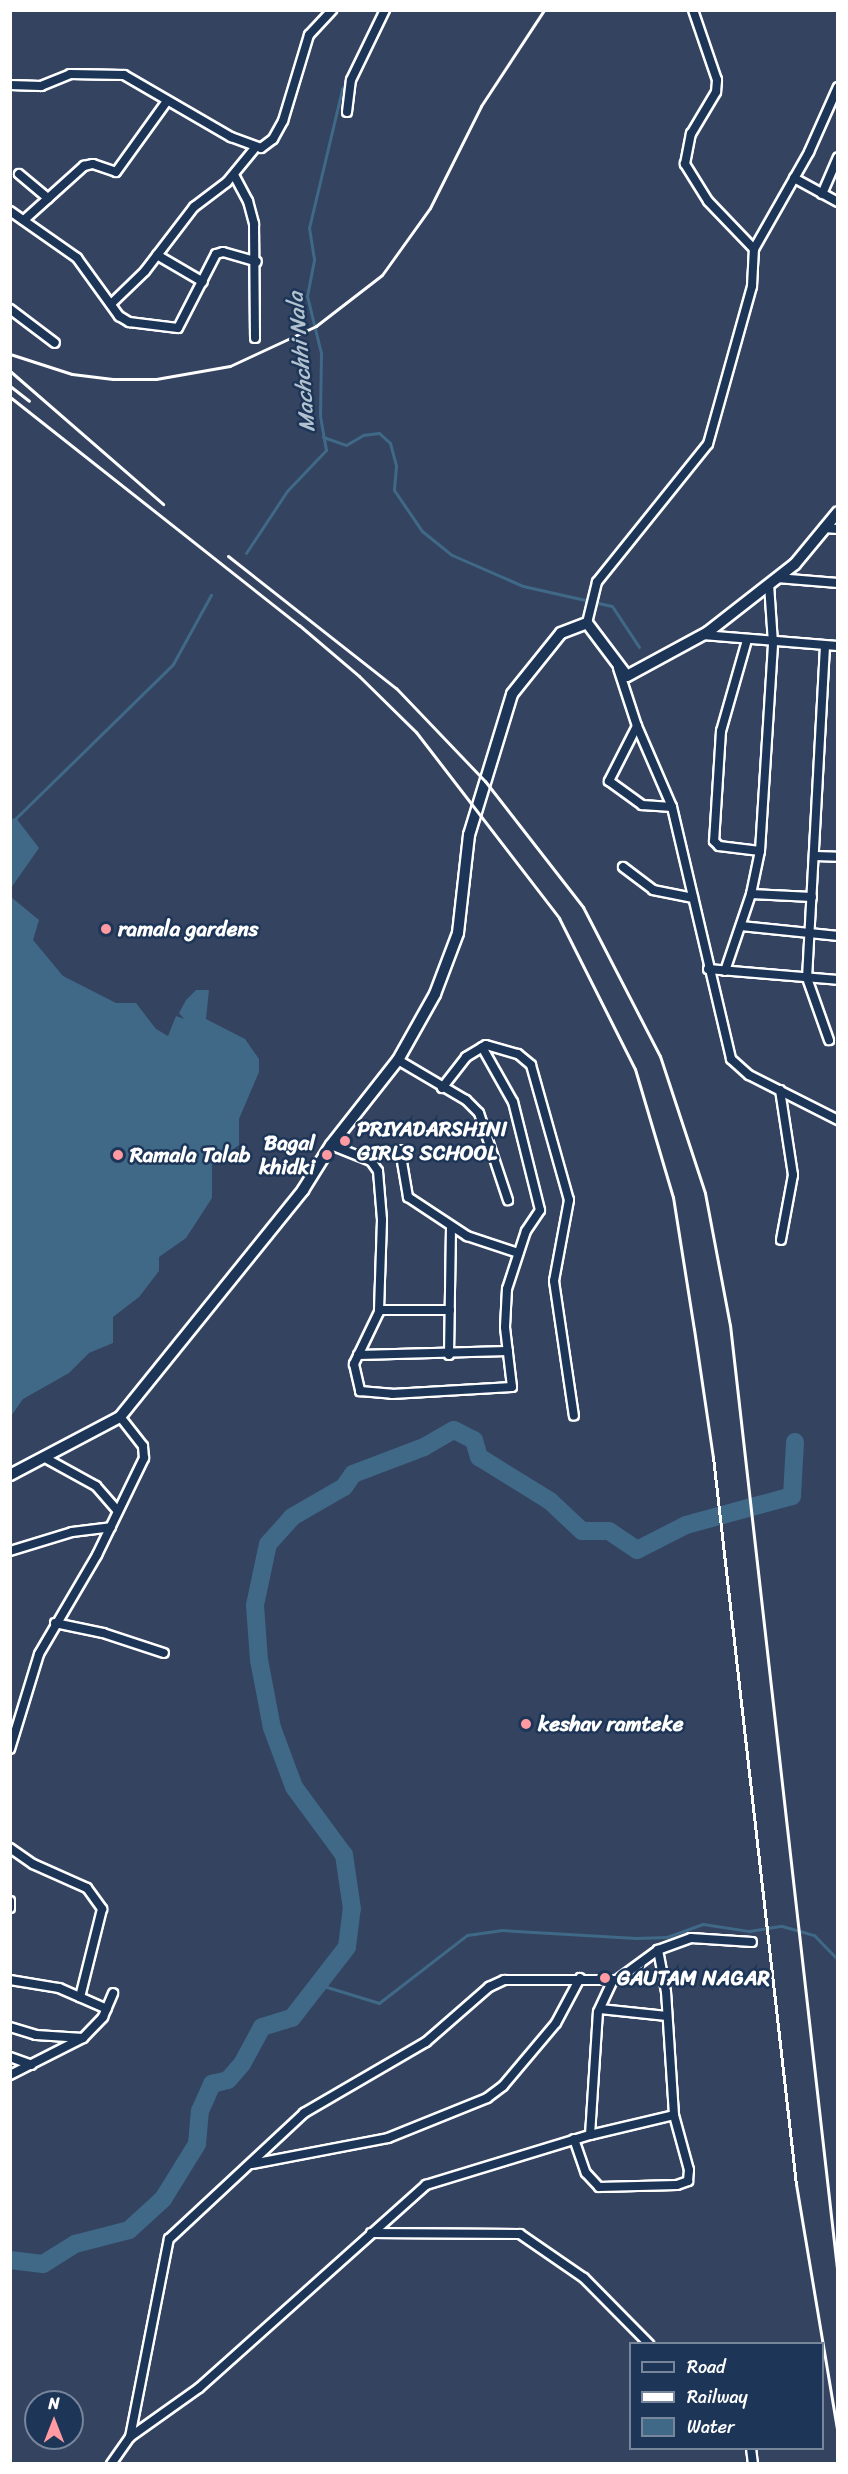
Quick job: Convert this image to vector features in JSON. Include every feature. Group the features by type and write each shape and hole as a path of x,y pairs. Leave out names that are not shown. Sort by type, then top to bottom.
{"street":[{"path":"111,304 157,255 199,201 234,175 255,148 273,139 282,121 306,41 332,10"},
{"path":"347,112 351,80 385,10"},
{"path":"693,10 717,80 716,92 691,134 685,164 690,177 708,201 754,249"},
{"path":"10,85 33,87 65,75 114,73 130,77 167,101 255,148"},
{"path":"587,623 597,582 708,444 752,286 754,249 794,178 837,87"},
{"path":"24,220 87,164 116,172 167,101"},
{"path":"822,195 837,157"},
{"path":"19,174 48,198"},
{"path":"234,175 252,212 257,261 255,338"},
{"path":"794,178 837,202"},
{"path":"10,211 77,258 119,316 129,322 178,328 219,251 257,261"},
{"path":"157,255 202,282"},
{"path":"10,309 55,343"},
{"path":"587,623 627,676 703,635 795,564 837,512"},
{"path":"824,528 837,529"},
{"path":"773,581 837,583"},
{"path":"725,970 751,894 760,851 773,644 773,581"},
{"path":"10,1475 47,1459 120,1417 303,1190 332,1145 398,1060 435,994 458,933 469,835 512,694 561,633 587,623"},
{"path":"703,635 773,644 837,646"},
{"path":"747,640 721,731 714,841 719,846 760,851"},
{"path":"825,646 807,978 829,1040"},
{"path":"616,662 637,726 672,807 708,969 731,1059 741,1070 837,1120"},
{"path":"637,726 609,781 642,805 672,807"},
{"path":"815,856 837,857"},
{"path":"623,867 652,890 693,898"},
{"path":"751,894 812,897"},
{"path":"741,926 837,936"},
{"path":"708,969 837,980"},
{"path":"442,1088 462,1060 482,1047 519,1054 531,1065 555,1145 568,1203 555,1266 555,1292 574,1416"},
{"path":"332,1145 371,1161 378,1171 382,1220 380,1310 375,1326 354,1364 360,1391 392,1394 511,1388 506,1292 528,1226 538,1218 540,1210 513,1102 482,1047"},
{"path":"398,1060 442,1088 466,1100 481,1116 508,1200"},
{"path":"780,1090 793,1174 781,1240"},
{"path":"400,1150 405,1195 451,1227 519,1253"},
{"path":"449,1355 451,1227"},
{"path":"380,1310 450,1310"},
{"path":"358,1355 449,1355 508,1350"},
{"path":"10,1749 28,1685 55,1623 111,1527 145,1452 120,1417"},
{"path":"47,1459 96,1485 118,1511"},
{"path":"10,1551 72,1532 111,1527"},
{"path":"55,1623 103,1633 164,1653"},
{"path":"10,1848 33,1864 87,1888 102,1909 80,1997"},
{"path":"10,1900 10,1908"},
{"path":"590,2135 600,2009 613,1980 658,1950 691,1938 752,1942"},
{"path":"574,2139 586,2173 599,2187 683,2184 690,2175 674,2115 667,2016 658,1950"},
{"path":"130,2437 169,2239 304,2113 426,2042 496,1983 513,1978 613,1980"},
{"path":"251,2164 388,2138 487,2098 503,2086 556,2023 580,1978"},
{"path":"10,1980 54,1986 107,2009"},
{"path":"10,2075 83,2038 107,2009 114,1994"},
{"path":"600,2009 667,2016"},
{"path":"10,2027 36,2035 83,2038"},
{"path":"10,2057 32,2065"},
{"path":"111,2463 130,2437 199,2388 426,2185 574,2139 674,2115"},
{"path":"371,2233 520,2234 584,2278 648,2342"}],"water":[{"path":"16,818 39,848 11,888 11,819"},
{"name":"Ramala Talab","path":"11,897 39,920 33,940 63,976 116,1003 136,1003 156,1029 168,1036 176,1016 184,1019 179,1013 186,1000 196,990 209,990 206,1019 245,1039 259,1059 259,1072 239,1119 239,1145 212,1165 212,1198 186,1238 159,1257 159,1271 139,1297 113,1317 113,1343 89,1353 69,1373 23,1399 11,1416"}],"waterway":[{"name":"Machchhi Nala","path":"246,553 287,491 326,450 320,416 321,353 307,296 314,259 309,228 342,89 348,79"},
{"path":"323,437 346,445 363,435 379,433 390,443 396,466 394,490 422,531 452,555 523,586 612,606 639,647"},
{"name":"Machchhi Nala","path":"16,818 173,664 211,595"},
{"path":"10,2260 43,2264 75,2244 129,2230 163,2199 197,2144 200,2111 212,2084 228,2080 242,2064 262,2027 292,2018 347,1947 352,1909 344,1855 294,1787 272,1728 259,1660 255,1605 268,1544 292,1517 344,1487 353,1474 424,1447 454,1430 474,1440 479,1457 550,1501 582,1531 609,1531 637,1550 686,1525 792,1496 795,1442"},
{"path":"317,1984 379,2003 467,1935 501,1930 636,1938 667,1937 703,1924 749,1931 782,1926 814,1935 838,1960"}],"railway":[{"path":"10,354 72,374 113,379 156,379 230,366 316,326 382,275 430,208 481,106 544,10"},
{"path":"10,371 163,504"},
{"path":"10,386 29,401"},
{"path":"10,397 299,625 359,676 416,732 559,918 635,1069 673,1197 713,1457 796,2184 822,2342"},
{"path":"228,556 396,688 485,781 583,907 660,1056 705,1193 730,1325 838,2277"},
{"path":"824,2351 838,2435"}],"place":[{"name":"ramala gardens","path":"106,929"},
{"name":"PRIYADARSHINI GIRLS SCHOOL","path":"345,1141"},
{"name":"Ramala Talab","path":"118,1155"},
{"name":"Bagal khidki","path":"327,1155"},
{"name":"keshav ramteke","path":"526,1724"},
{"name":"GAUTAM NAGAR","path":"605,1978"}]}
